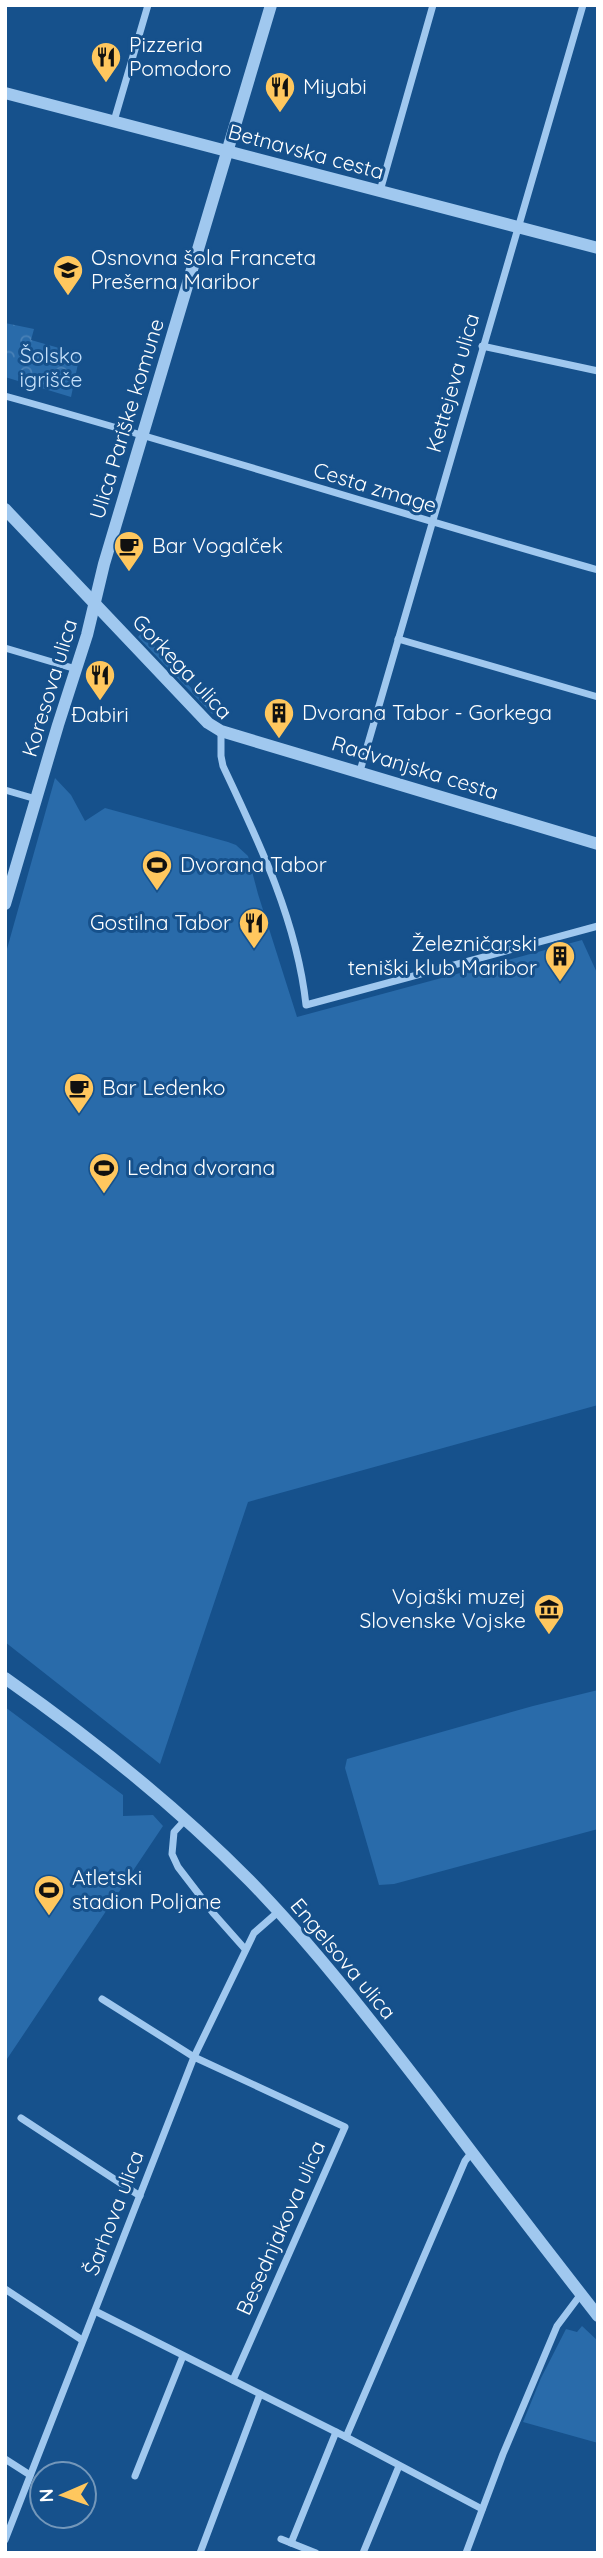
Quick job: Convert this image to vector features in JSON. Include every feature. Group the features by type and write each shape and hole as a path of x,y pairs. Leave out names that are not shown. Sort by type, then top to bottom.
{"street":[{"path":"114,121 148,5"},
{"name":"Ulica Pariške komune","path":"96,603 104,564 271,5"},
{"path":"380,192 433,5"},
{"name":"Kettejeva ulica","path":"360,771 583,5"},
{"name":"Betnavska cesta","path":"5,93 598,248"},
{"path":"482,346 598,371"},
{"name":"Cesta zmage","path":"5,396 598,570"},
{"name":"Gorkega ulica","path":"5,509 208,723 221,730 220,756 223,766 266,856 302,970 306,1005 598,926"},
{"name":"Koresova ulica","path":"5,904 96,603"},
{"path":"398,639 598,697"},
{"path":"5,648 76,669"},
{"name":"Radvanjska cesta","path":"221,730 598,844"},
{"path":"5,790 36,799"},
{"name":"Engelsova ulica","path":"5,1678 74,1726 161,1798 250,1881 346,1989 598,2316"},
{"path":"185,1820 174,1832 172,1854 178,1867 245,1949"},
{"name":"Šarhova ulica","path":"36,2460 194,2057 258,1926 278,1912"},
{"path":"103,1999 194,2057"},
{"name":"Besednjakova ulica","path":"194,2057 345,2127 233,2380"},
{"path":"21,2118 140,2196"},
{"path":"346,2437 465,2161 472,2152"},
{"path":"5,2289 82,2340"},
{"path":"466,2553 556,2326 581,2294"},
{"path":"95,2311 346,2437 482,2509"},
{"path":"135,2476 183,2356"},
{"path":"200,2553 260,2394"},
{"path":"291,2543 336,2432"},
{"path":"5,2459 28,2474"},
{"path":"363,2553 399,2466"},
{"name":"Šarhova ulica","path":"5,2540 28,2480"},
{"path":"281,2539 316,2553"}],"green space":[{"name":"Šolsko igrišče","path":"5,323 34,329 31,340 80,354 71,397 5,377"},
{"path":"142,632 213,713 212,714 138,637"},
{"path":"55,778 71,795 85,821 105,808 228,842 236,845 248,856 297,1017 582,940 598,975 598,1405 248,1502 160,1764 5,1642 5,956"},
{"path":"598,1690 598,1829 394,1884 379,1885 345,1768 347,1759"},
{"path":"5,1707 123,1795 123,1816 153,1815 163,1826 5,2062"},
{"path":"582,2326 598,2341 598,2443 523,2422 541,2378 566,2329 577,2332"}],"place":[{"name":"Pizzeria Pomodoro","path":"106,84"},
{"name":"Miyabi","path":"280,114"},
{"name":"Osnovna šola Franceta Prešerna Maribor","path":"68,297"},
{"name":"Bar Vogalček","path":"129,573"},
{"name":"Đabiri","path":"100,702"},
{"name":"Dvorana Tabor - Gorkega","path":"279,740"},
{"name":"Dvorana Tabor","path":"157,892"},
{"name":"Gostilna Tabor","path":"254,950"},
{"name":"Železničarski teniški klub Maribor","path":"560,983"},
{"name":"Bar Ledenko","path":"79,1115"},
{"name":"Ledna dvorana","path":"104,1195"},
{"name":"Vojaški muzej Slovenske Vojske","path":"549,1636"},
{"name":"Atletski stadion Poljane","path":"49,1917"}]}
